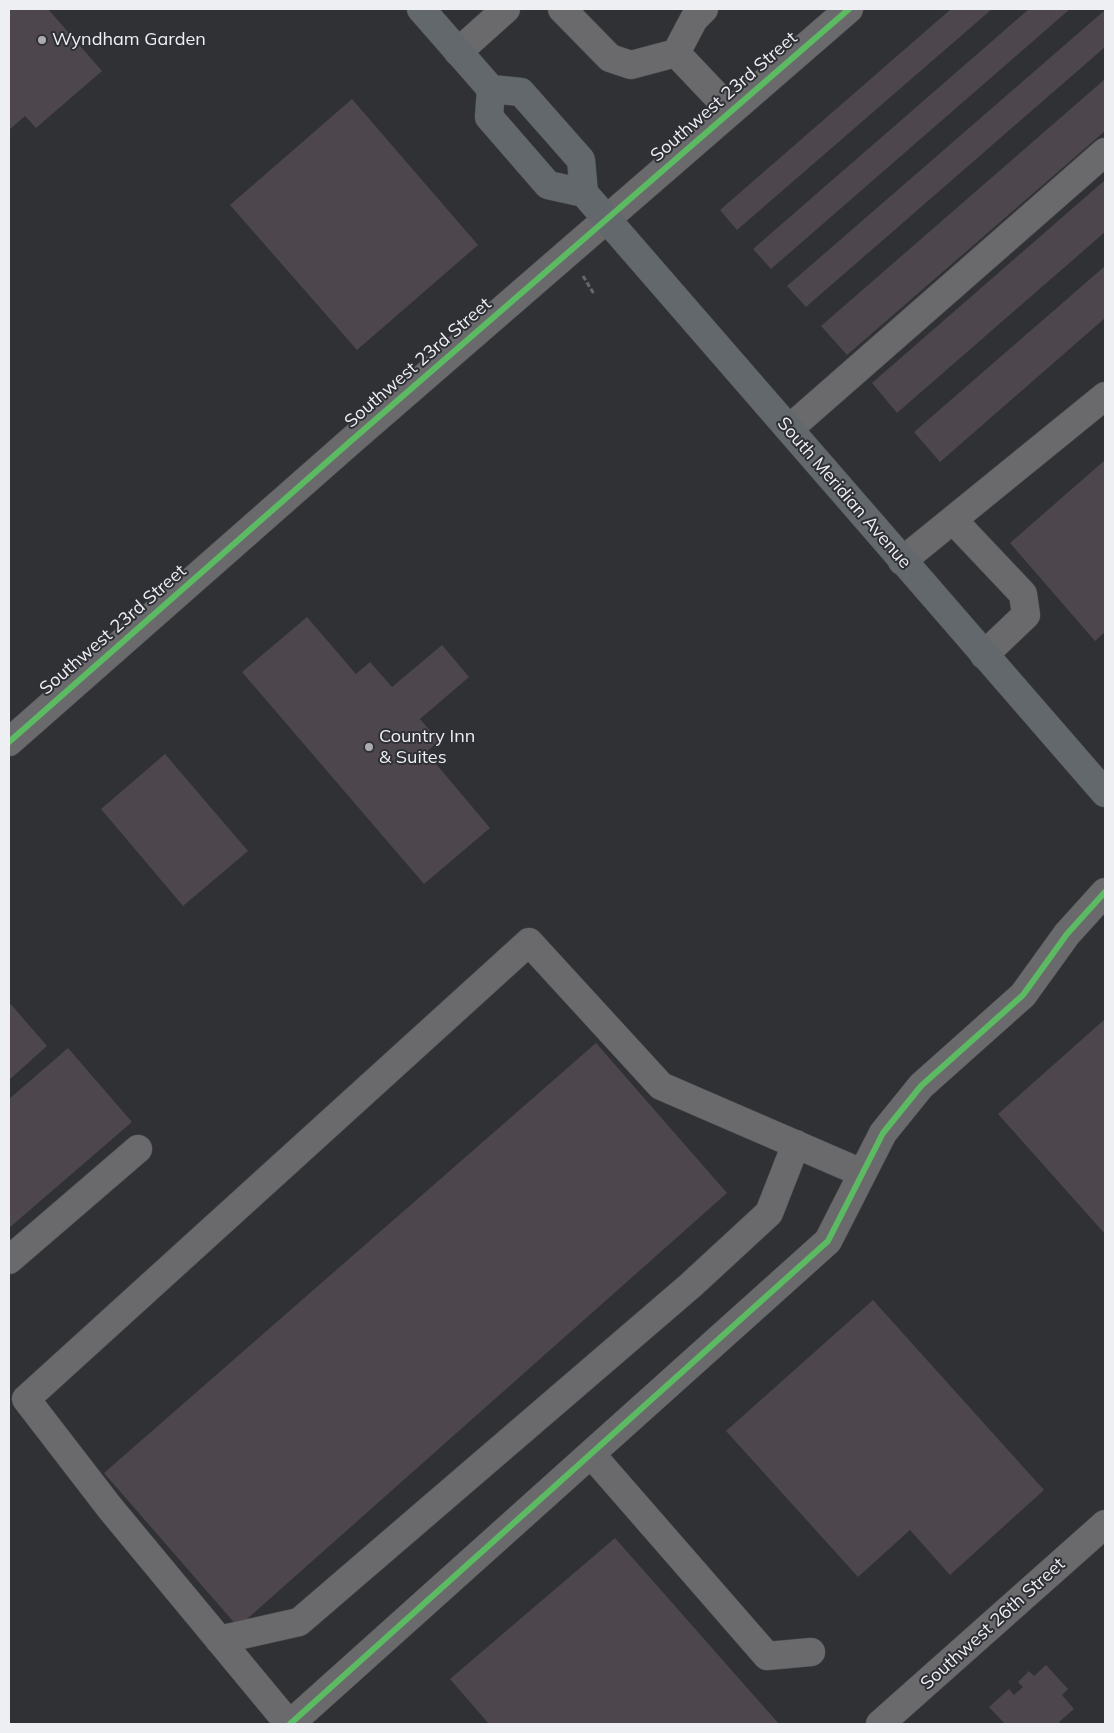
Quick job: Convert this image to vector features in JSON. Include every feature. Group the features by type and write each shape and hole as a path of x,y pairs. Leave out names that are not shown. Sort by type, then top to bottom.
{"main road":[{"path":"421,9 491,89 521,92 581,160 584,193 548,185 489,117 491,89"},
{"name":"South Meridian Avenue","path":"584,193 1105,793"}],"street":[{"path":"458,52 506,9"},
{"path":"562,9 610,58 631,65 676,53 694,19 704,9"},
{"name":"Southwest 23rd Street","path":"9,742 606,219 850,9"},
{"path":"676,53 731,111"},
{"path":"789,430 1105,152"},
{"path":"902,561 954,521 1105,396"},
{"path":"954,521 1023,594 1026,615 984,655"},
{"path":"862,1173 661,1086 529,942 26,1399 110,1508 219,1640 301,1721 591,1454 828,1241 883,1132 921,1086 1023,995 1067,934 1105,892"},
{"path":"219,1640 299,1622 690,1285 769,1213 796,1144"},
{"path":"9,1260 138,1149"},
{"path":"591,1454 768,1656 811,1652"},
{"name":"Southwest 26th Street","path":"880,1724 1105,1524"}],"path":[{"path":"582,275 594,294"}],"building":[{"name":"Wyndham Garden","path":"9,9 48,9 102,71 36,128 25,116 9,130"},
{"path":"951,9 992,9 737,230 720,210"},
{"path":"1029,9 1070,9 771,269 753,249"},
{"path":"1105,10 1105,47 806,307 787,286"},
{"path":"1105,79 1105,131 847,355 821,326"},
{"path":"352,99 478,245 357,350 230,205"},
{"path":"1105,180 1105,232 897,413 872,383"},
{"path":"1105,266 1105,318 940,462 914,432"},
{"path":"1105,460 1105,632 1095,641 1010,543"},
{"name":"Country Inn & Suites","path":"307,617 356,674 370,662 392,687 442,645 469,677 420,719 439,741 426,752 490,828 424,884 242,672"},
{"path":"165,754 248,851 183,906 101,809"},
{"path":"9,1002 47,1046 9,1080"},
{"path":"1105,1019 1105,1234 998,1114"},
{"path":"596,1043 727,1193 238,1627 104,1473"},
{"path":"68,1048 132,1122 9,1228 9,1099"},
{"path":"873,1300 1044,1490 950,1575 910,1530 858,1577 726,1431"},
{"path":"615,1538 779,1724 489,1724 450,1679"},
{"path":"1046,1665 1068,1689 1062,1695 1074,1709 1059,1722 1061,1724 1005,1724 989,1707 1009,1689 1014,1695 1023,1687 1018,1682 1029,1671 1034,1676"}],"cycle path":[{"path":"9,742 352,440 849,9"},
{"path":"290,1724 828,1241 883,1133 921,1086 1023,995 1067,934 1105,892"}],"place":[{"name":"Wyndham Garden","path":"42,40"},
{"name":"Country Inn & Suites","path":"369,747"}]}
